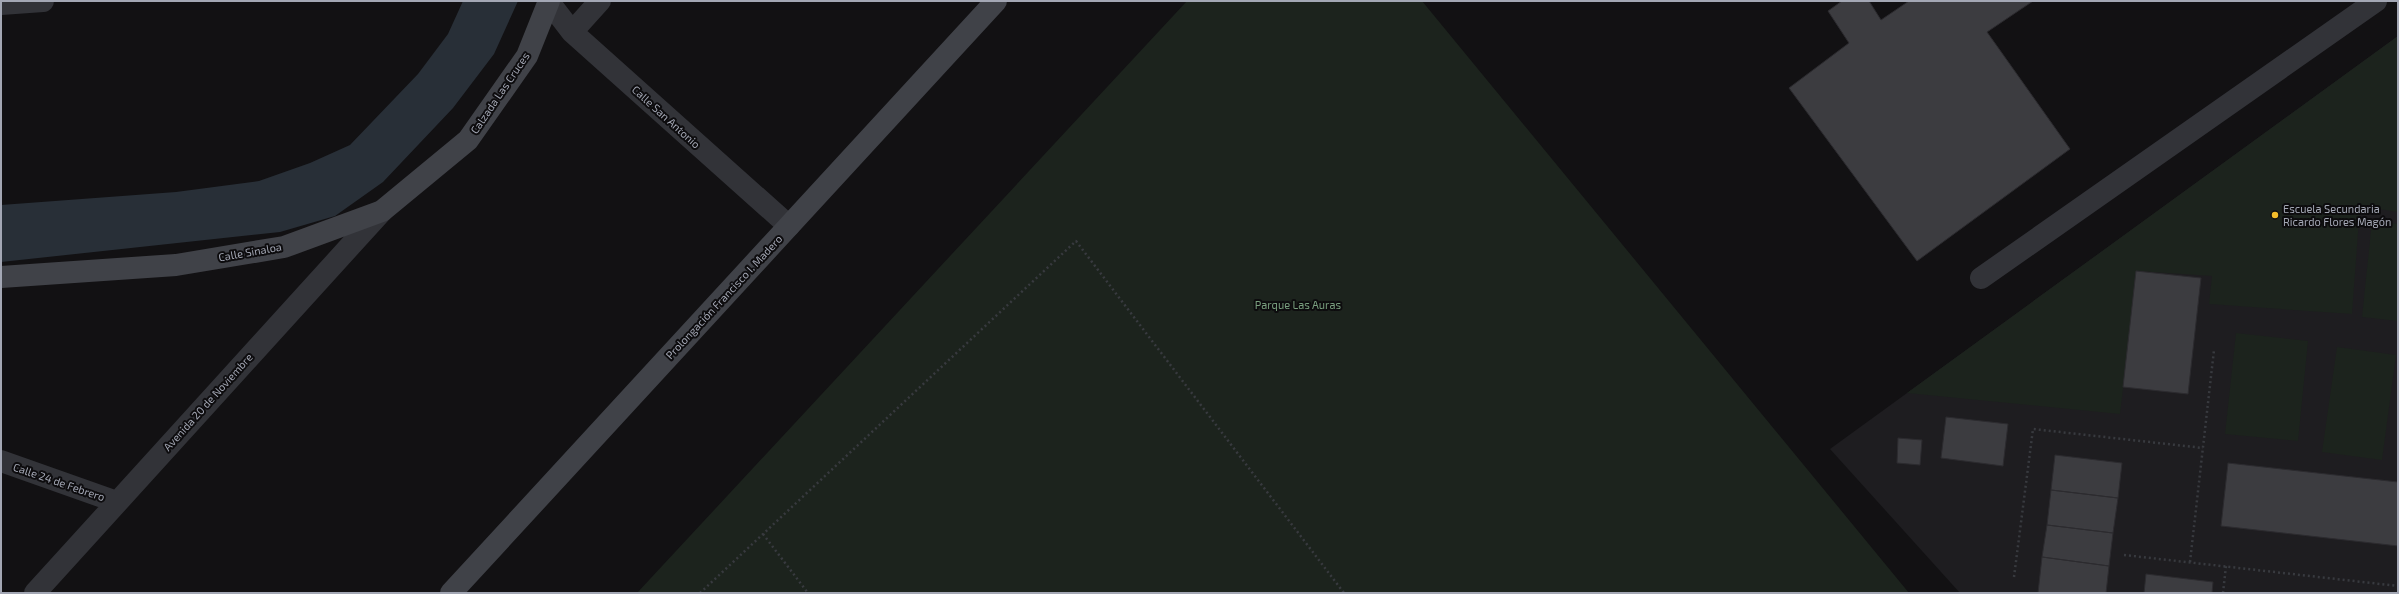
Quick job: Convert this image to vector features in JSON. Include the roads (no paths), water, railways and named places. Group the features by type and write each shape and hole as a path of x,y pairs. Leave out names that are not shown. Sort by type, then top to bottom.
{"main road":[{"name":"Prolongación Francisco I. Madero","path":"451,593 996,1"},
{"name":"Calzada Las Cruces","path":"468,140 527,56 549,2"},
{"name":"Calle Sinaloa","path":"1,277 176,265 284,247 382,211 468,140"}],"street":[{"path":"1,4 43,1"},
{"path":"572,32 600,1"},
{"path":"1981,278 2376,1"},
{"name":"Calle San Antonio","path":"549,2 572,32 789,226"},
{"name":"Avenida 20 de Noviembre","path":"35,593 382,211"},
{"name":"Calle 24 de Febrero","path":"1,461 117,502"}],"place":[{"name":"Escuela Secundaria Ricardo Flores Magón","path":"2275,215"}],"park label":[{"name":"Parque Las Auras","path":"1298,305"}]}
